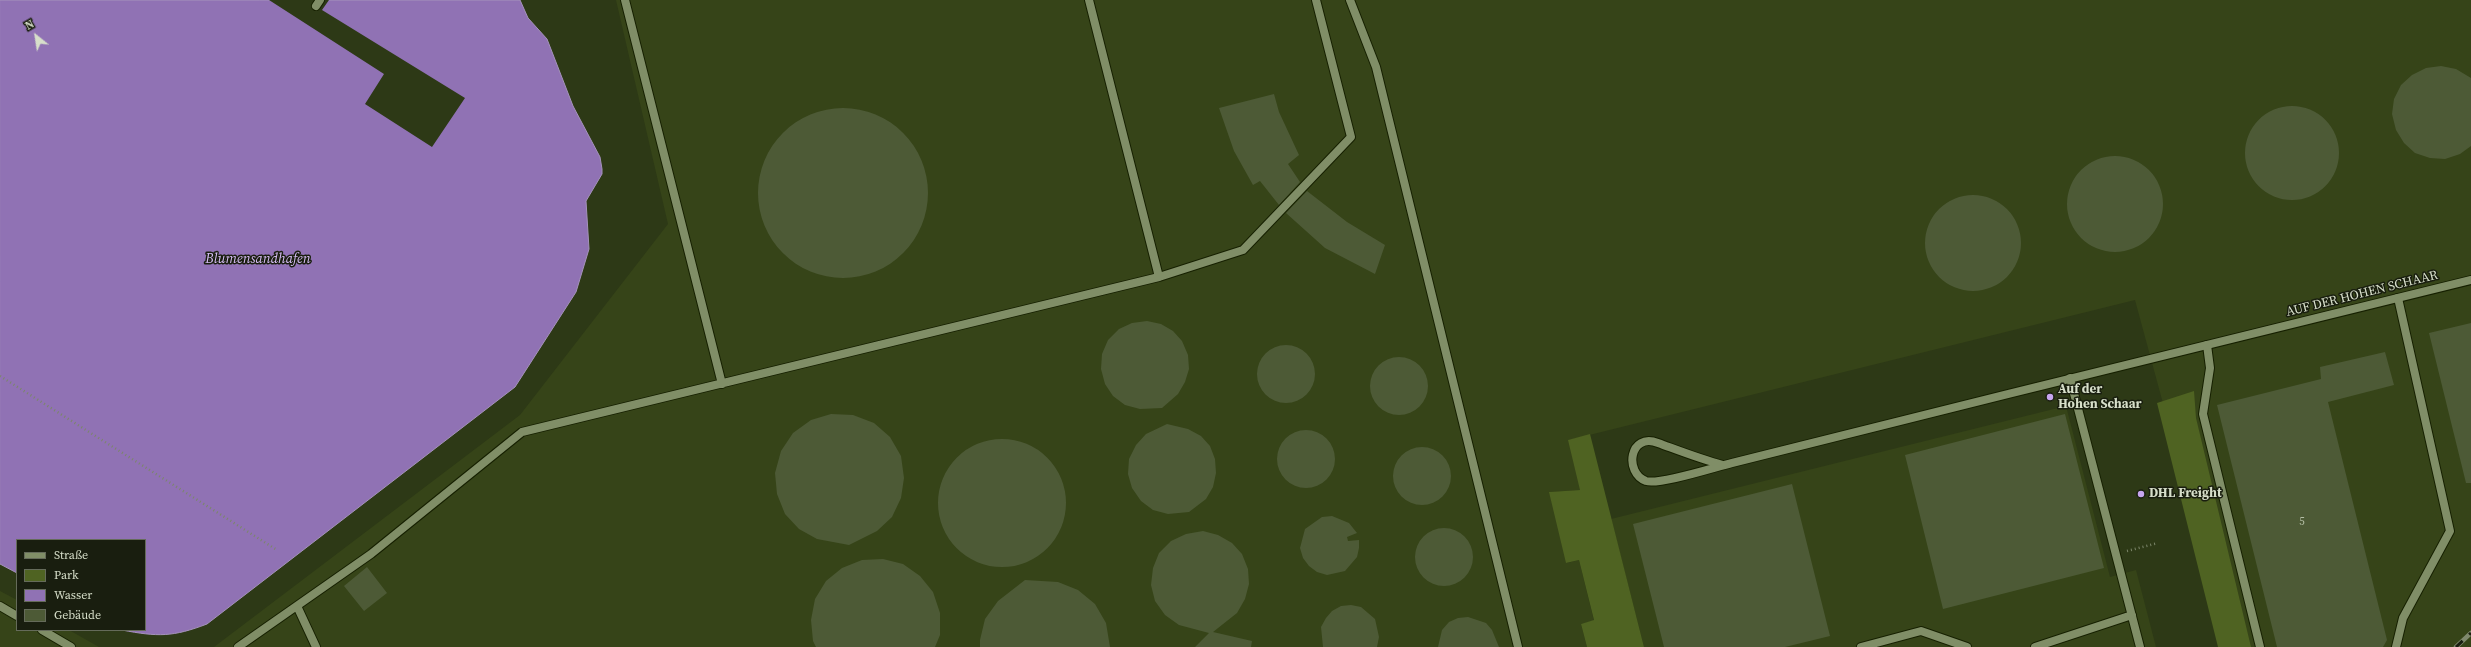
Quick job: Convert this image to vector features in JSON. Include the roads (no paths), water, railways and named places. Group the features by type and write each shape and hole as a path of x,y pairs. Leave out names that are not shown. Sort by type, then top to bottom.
{"street":[{"path":"625,0 722,384"},
{"path":"1090,0 1159,277"},
{"path":"238,647 371,554 522,432 1159,277 1243,250 1351,137 1316,0"},
{"path":"1350,0 1376,67 1518,647"},
{"name":"AUF DER HOHEN SCHAAR","path":"1723,465 1691,457 1650,440 1640,443 1633,451 1632,461 1636,473 1644,480 1656,482 2070,378 2471,280"},
{"path":"2396,647 2403,618 2450,531 2398,298"},
{"path":"2207,345 2210,368 2203,414 2260,647"},
{"path":"2070,378 2140,647"},
{"path":"0,606 16,615"},
{"path":"297,606 316,647"},
{"path":"2035,647 2132,615"},
{"path":"44,631 72,647"},
{"path":"1861,647 1921,631 1967,647"}],"water":[{"name":"Blumensandhafen","path":"0,0 520,0 528,18 547,39 573,106 600,157 602,174 586,201 589,249 576,292 515,387 207,624 175,633 156,635 128,631 146,631 146,539 16,539 16,572 0,564"}],"railway":[{"path":"2456,647 2471,633"}],"place":[{"name":"Auf der Hohen Schaar","path":"2050,397"},
{"name":"DHL Freight","path":"2141,494"}]}
